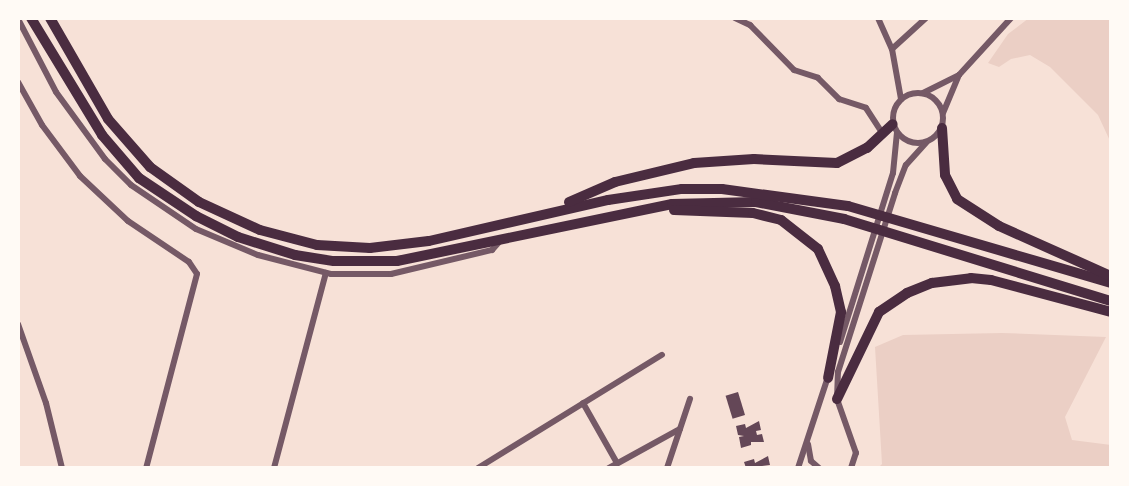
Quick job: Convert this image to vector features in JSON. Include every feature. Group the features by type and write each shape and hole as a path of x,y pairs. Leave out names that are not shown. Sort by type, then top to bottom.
{"highway":[{"path":"31,18 96,126 139,178 166,199 238,237 295,255 334,261 397,261 644,209 720,200 797,209 915,239 1111,301"},
{"path":"50,18 108,119 150,167 199,202 260,230 318,245 370,248 429,241 547,211 682,189 801,197 848,206 1111,284"},
{"path":"547,211 615,182 694,163 754,159 837,163 867,148 882,133 895,128"},
{"path":"942,128 945,175 957,200 999,226 1111,276"},
{"path":"644,209 753,213 781,220 818,249 835,286 841,312 828,378"},
{"path":"837,399 867,329 879,312 907,293 932,283 991,280 1111,312"}],"street":[{"path":"735,18 750,25 794,70 818,78 839,99 866,108 882,133"},
{"path":"878,18 892,50 902,99"},
{"path":"892,50 926,18"},
{"path":"891,192 906,165 942,128 943,114 959,75 1011,18"},
{"path":"18,19 79,128 131,186 168,214 229,244 326,273 391,274 492,250 501,240"},
{"path":"851,468 856,457 837,399 838,372 891,192 897,158 894,109 902,99 923,93 959,75"},
{"path":"18,82 47,134 80,176 128,221 189,262 197,274 146,468"},
{"path":"923,93 936,100 943,114"},
{"path":"895,128 913,143 926,143"},
{"path":"798,468 874,246"},
{"path":"274,468 326,273"},
{"path":"18,324 46,403 62,468"},
{"path":"478,468 662,355"},
{"path":"667,468 690,399"},
{"path":"583,404 617,463"},
{"path":"609,468 680,429"},
{"path":"807,441 811,461 819,468"},
{"path":"844,468 856,457"}],"shaded area":[{"path":"1029,18 1111,18 1111,143 1098,115 1050,67 1030,55 1011,59 999,67 988,63 1008,34"},
{"path":"1002,333 1106,337 1065,417 1072,440 1111,445 1111,468 878,468 882,464 875,347 903,335"}],"building":[{"path":"738,392 745,415 733,419 726,396"},
{"path":"759,421 761,430 756,431 757,435 762,434 764,442 751,442 751,445 741,448 739,437 744,436 738,435 736,426 745,424 746,428"},
{"path":"768,456 770,465 746,468 744,462 754,459 755,463"}]}
